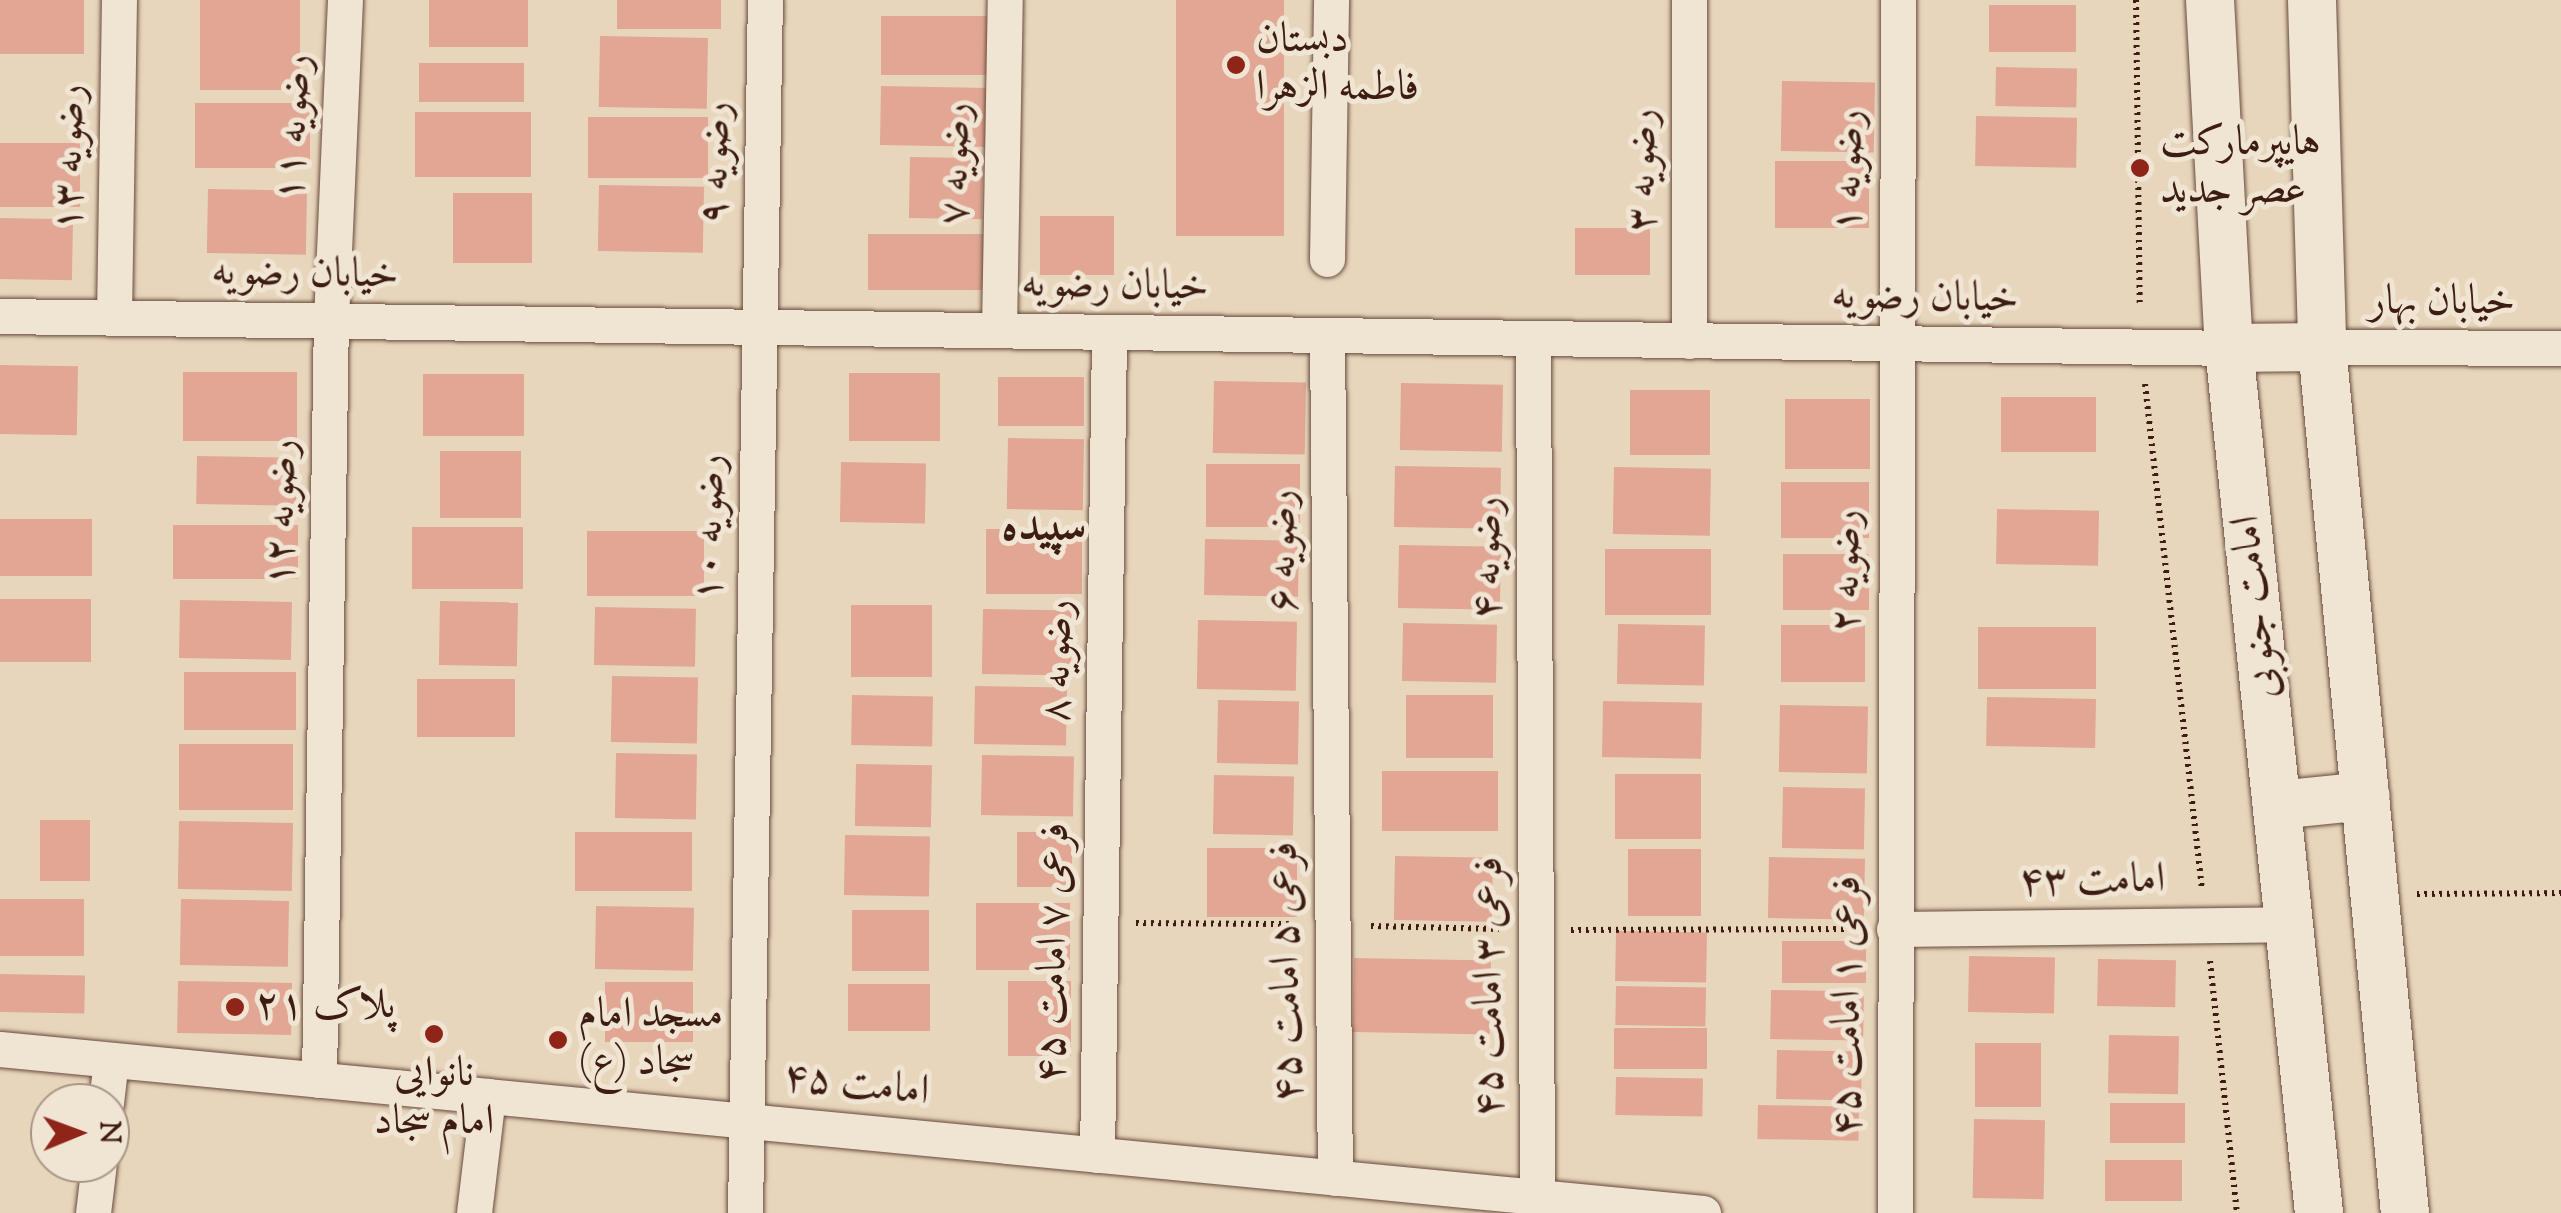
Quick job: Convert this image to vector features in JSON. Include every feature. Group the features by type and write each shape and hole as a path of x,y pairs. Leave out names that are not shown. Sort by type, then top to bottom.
{"street":[{"name":"رضویه ۱۳","path":"114,318 119,0"},
{"name":"رضویه ۱۱","path":"331,320 345,0"},
{"name":"رضویه ۹","path":"760,327 765,0"},
{"name":"رضویه ۷","path":"999,330 1005,0"},
{"path":"1327,259 1331,0"},
{"name":"رضویه ۳","path":"1689,341 1690,0"},
{"name":"رضویه ۱","path":"1893,344 1898,0"},
{"name":"امامت جنوبی","path":"2210,0 2228,348 2319,1213"},
{"path":"2312,0 2322,347 2405,1213"},
{"name":"خیابان رضویه","path":"0,316 2228,348"},
{"name":"رضویه ۱۲","path":"319,1080 331,320"},
{"name":"رضویه ۱۰","path":"745,1213 760,327"},
{"name":"رضویه ۸","path":"1103,752 1109,332"},
{"name":"رضویه ۶","path":"1326,335 1330,766"},
{"name":"رضویه ۴","path":"1533,338 1535,777"},
{"name":"رضویه ۲","path":"1893,344 1894,799"},
{"path":"2228,348 2322,347"},
{"name":"خیابان بهار","path":"2322,347 2561,348"},
{"name":"فرعی ۷ امامت ۴۵","path":"1097,1155 1103,752"},
{"name":"فرعی ۵ امامت ۴۵","path":"1330,766 1335,1178"},
{"name":"فرعی ۳ امامت ۴۵","path":"1535,777 1537,1197"},
{"path":"2278,805 2366,796"},
{"name":"فرعی ۱ امامت ۴۵","path":"1894,799 1895,1213"},
{"name":"امامت ۴۳","path":"1894,929 2291,924"},
{"name":"امامت ۴۵","path":"0,1049 1704,1213"},
{"path":"108,1083 111,1060"},
{"path":"474,1213 488,1096"},
{"path":"94,1213 97,1183"}],"path":[{"path":"2136,0 2140,348 2237,1213"},
{"path":"2377,894 2561,893"}],"building":[{"path":"0,0 84,0 84,54 0,54"},
{"path":"200,0 300,0 300,90 200,90"},
{"path":"429,0 528,0 528,47 429,47"},
{"path":"617,0 721,0 721,29 617,29"},
{"path":"1176,0 1284,0 1284,236 1176,236"},
{"path":"1989,5 2076,5 2076,52 1989,52"},
{"path":"881,16 990,16 990,75 881,75"},
{"path":"600,36 708,38 707,109 599,107"},
{"path":"419,63 524,63 524,102 419,102"},
{"path":"1996,67 2077,68 2076,107 1995,106"},
{"path":"1782,81 1875,83 1874,153 1781,151"},
{"path":"881,86 989,88 988,147 880,145"},
{"path":"195,103 310,103 310,168 195,168"},
{"path":"415,112 531,112 531,177 415,177"},
{"path":"1976,116 2077,118 2076,168 1975,166"},
{"path":"588,117 708,117 708,178 588,178"},
{"path":"0,143 80,143 80,207 0,207"},
{"path":"910,157 983,158 982,219 909,218"},
{"path":"1775,161 1869,161 1869,228 1775,228"},
{"path":"599,185 704,187 703,253 598,251"},
{"path":"208,189 307,191 306,255 207,253"},
{"path":"453,193 532,193 532,263 453,263"},
{"path":"1040,216 1114,216 1114,275 1040,275"},
{"path":"0,218 73,219 72,280 0,279"},
{"path":"1575,228 1650,228 1650,275 1575,275"},
{"path":"868,234 984,234 984,290 868,290"},
{"path":"0,365 78,366 77,435 0,434"},
{"path":"183,372 297,372 297,441 183,441"},
{"path":"849,373 940,373 940,441 849,441"},
{"path":"423,374 524,374 524,436 423,436"},
{"path":"998,377 1084,377 1084,426 998,426"},
{"path":"1214,381 1306,383 1305,455 1213,453"},
{"path":"1401,383 1503,385 1502,452 1400,450"},
{"path":"1630,390 1710,390 1710,455 1630,455"},
{"path":"2001,397 2096,397 2096,452 2001,452"},
{"path":"1785,399 1870,399 1870,469 1785,469"},
{"path":"1008,438 1084,439 1083,510 1007,509"},
{"path":"440,451 521,451 521,518 440,518"},
{"path":"197,456 297,458 296,506 196,504"},
{"path":"841,462 926,463 925,523 840,522"},
{"path":"1206,464 1300,464 1300,527 1206,527"},
{"path":"1395,466 1501,468 1500,529 1394,527"},
{"path":"1614,467 1711,469 1710,536 1613,534"},
{"path":"1781,482 1869,482 1869,538 1781,538"},
{"path":"1997,509 2099,511 2098,566 1996,564"},
{"path":"0,519 92,519 92,576 0,576"},
{"path":"173,525 298,525 298,579 173,579"},
{"path":"412,527 523,527 523,589 412,589"},
{"path":"986,529 1082,529 1082,594 986,594"},
{"path":"587,531 704,531 704,596 587,596"},
{"path":"1205,539 1299,541 1298,597 1204,595"},
{"path":"1399,545 1501,547 1500,610 1398,608"},
{"path":"1605,549 1711,549 1711,615 1605,615"},
{"path":"1783,554 1869,554 1869,610 1783,610"},
{"path":"0,599 91,599 91,662 0,662"},
{"path":"180,600 292,602 291,660 179,658"},
{"path":"440,601 518,602 517,666 439,665"},
{"path":"851,605 932,605 932,677 851,677"},
{"path":"595,607 696,609 695,667 594,665"},
{"path":"983,609 1072,611 1071,676 982,674"},
{"path":"1198,620 1297,622 1296,691 1197,689"},
{"path":"1403,623 1497,625 1496,683 1402,681"},
{"path":"1618,624 1705,626 1704,686 1617,684"},
{"path":"1781,625 1865,625 1865,682 1781,682"},
{"path":"1978,627 2096,627 2096,689 1978,689"},
{"path":"184,672 296,672 296,730 184,730"},
{"path":"612,676 698,678 697,743 611,742"},
{"path":"417,679 515,679 515,737 417,737"},
{"path":"975,686 1067,688 1066,746 974,744"},
{"path":"852,695 933,696 932,746 851,745"},
{"path":"1406,695 1493,695 1493,758 1406,758"},
{"path":"1987,697 2096,699 2095,748 1986,746"},
{"path":"1218,700 1299,701 1298,764 1217,763"},
{"path":"1603,701 1702,703 1701,759 1602,757"},
{"path":"1780,705 1868,707 1867,774 1779,772"},
{"path":"179,744 293,744 293,810 179,810"},
{"path":"616,753 697,754 696,819 615,818"},
{"path":"982,755 1074,757 1073,817 981,815"},
{"path":"856,764 932,765 931,827 855,826"},
{"path":"1382,771 1498,771 1498,831 1382,831"},
{"path":"1615,774 1701,774 1701,839 1615,839"},
{"path":"1214,775 1294,776 1293,835 1213,834"},
{"path":"1783,787 1865,788 1864,849 1782,848"},
{"path":"40,820 90,820 90,881 40,881"},
{"path":"179,821 293,823 292,891 178,889"},
{"path":"575,832 692,832 692,891 575,891"},
{"path":"1017,832 1072,832 1072,887 1017,887"},
{"path":"845,835 930,836 929,896 844,895"},
{"path":"1207,848 1297,848 1297,917 1207,917"},
{"path":"1628,849 1701,849 1701,916 1628,916"},
{"path":"1395,856 1493,858 1492,922 1394,920"},
{"path":"1769,857 1865,859 1864,920 1768,918"},
{"path":"0,899 84,899 84,956 0,956"},
{"path":"181,899 289,901 288,967 180,965"},
{"path":"976,903 1070,903 1070,970 976,970"},
{"path":"596,906 694,908 693,971 595,969"},
{"path":"852,910 929,910 929,971 852,971"},
{"path":"1616,931 1707,933 1706,983 1615,981"},
{"path":"1782,941 1866,941 1866,983 1782,983"},
{"path":"1969,956 2055,958 2054,1013 1968,1012"},
{"path":"1354,958 1491,960 1490,1034 1353,1032"},
{"path":"2098,959 2176,960 2175,1007 2097,1006"},
{"path":"0,974 85,975 84,1013 0,1012"},
{"name":"پلاک ۲۱","path":"178,981 292,983 291,1035 177,1033"},
{"path":"1008,981 1071,981 1071,1056 1008,1056"},
{"path":"605,982 693,982 693,1042 605,1042"},
{"path":"848,984 930,984 930,1031 848,1031"},
{"path":"1616,986 1706,988 1705,1027 1615,1025"},
{"path":"1771,990 1864,992 1863,1041 1770,1039"},
{"path":"1614,1028 1707,1028 1707,1069 1614,1069"},
{"path":"2109,1035 2179,1036 2178,1094 2108,1093"},
{"path":"1975,1043 2041,1043 2041,1107 1975,1107"},
{"path":"1777,1050 1862,1051 1861,1100 1776,1099"},
{"path":"1616,1077 1703,1079 1702,1117 1615,1115"},
{"path":"2110,1103 2185,1103 2185,1143 2110,1143"},
{"path":"1758,1105 1859,1107 1858,1141 1757,1139"},
{"path":"1974,1119 2045,1120 2044,1199 1973,1198"},
{"path":"2105,1160 2182,1160 2182,1201 2105,1201"}],"place":[{"name":"دبستان فاطمه الزهرا","path":"1236,65"},
{"name":"هایپرمارکت عصر جدید","path":"2140,168"},
{"name":"پلاک ۲۱","path":"235,1007"},
{"name":"نانوایی امام سجاد","path":"434,1034"},
{"name":"مسجد امام سجاد (ع)","path":"558,1040"}],"district":[{"name":"سپیده","path":"1044,529"}]}
